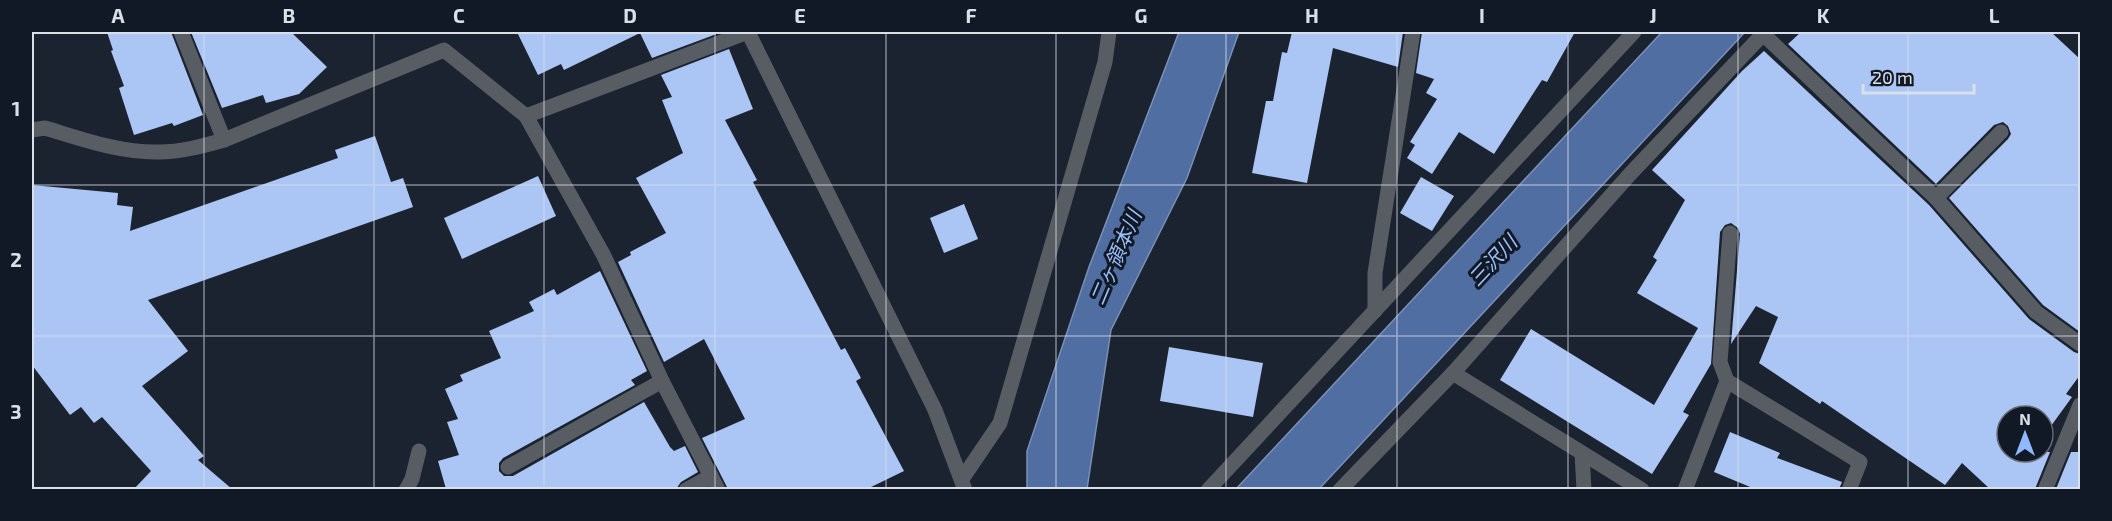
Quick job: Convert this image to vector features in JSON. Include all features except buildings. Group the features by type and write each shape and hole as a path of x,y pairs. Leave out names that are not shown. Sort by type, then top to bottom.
{"street":[{"path":"181,32 224,140"},
{"path":"526,116 748,32 935,410 964,484"},
{"path":"964,484 1000,423 1105,62 1109,32"},
{"path":"1375,311 1375,273 1413,32"},
{"path":"1208,489 1634,32"},
{"path":"1344,488 1453,373 1631,173 1764,33 1936,198 2036,312 2080,344"},
{"path":"32,130 45,128 133,151 161,152 195,148 224,140 444,50 526,116 604,256 662,381 715,483 686,489"},
{"path":"1936,198 2001,132"},
{"path":"1730,233 1720,362 1727,381 1860,462 1849,489"},
{"path":"1453,373 1642,489"},
{"path":"508,467 662,381"},
{"path":"1685,489 1727,381"},
{"path":"2045,489 2080,405"},
{"path":"406,489 412,479 419,451"},
{"path":"1582,453 1584,489"}],"water":[{"name":"二ヶ領本川","path":"1179,32 1239,32 1187,178 1111,330 1087,489 1027,489 1027,451 1089,267"},
{"name":"三沢川","path":"1662,32 1745,32 1319,489 1236,489"}]}
